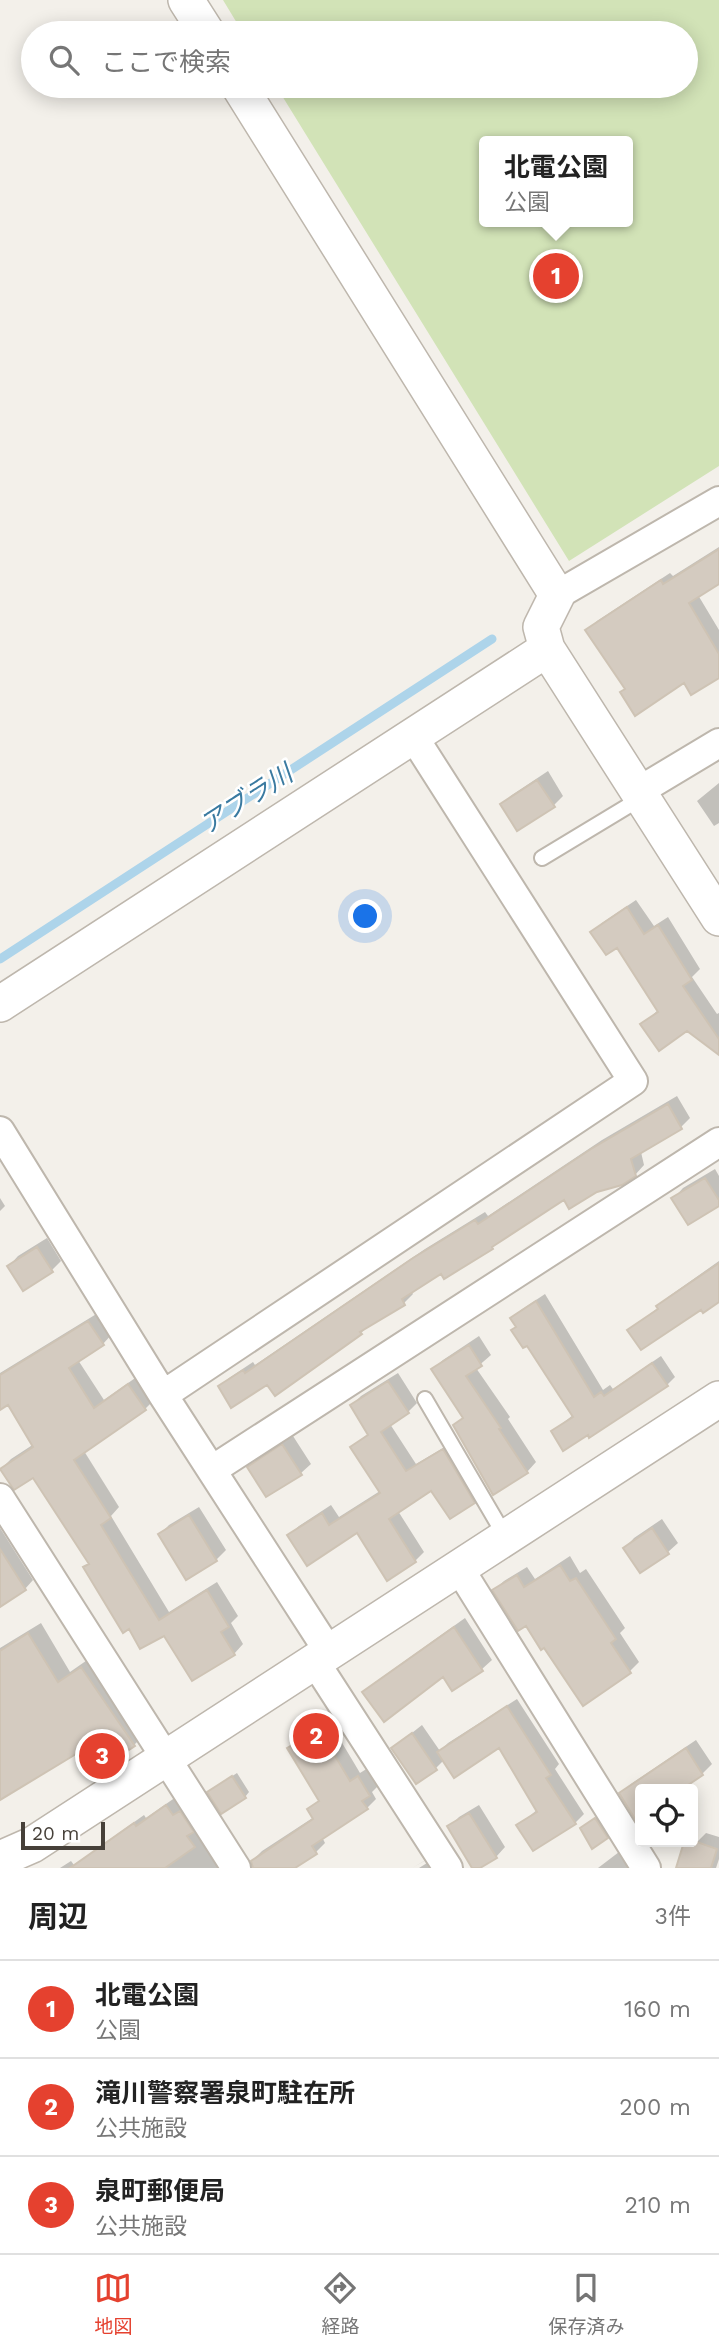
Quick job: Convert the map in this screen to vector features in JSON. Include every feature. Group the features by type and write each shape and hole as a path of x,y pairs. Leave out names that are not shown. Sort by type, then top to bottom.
{"street":[{"path":"186,0 199,21"},
{"path":"246,98 557,595"},
{"path":"719,501 557,595 541,627 547,649 719,918"},
{"path":"0,1004 547,649"},
{"path":"163,1395 634,1081 412,736"},
{"path":"641,794 719,743"},
{"path":"0,1131 212,1470 448,1868"},
{"path":"212,1470 719,1142"},
{"path":"0,1859 32,1845 719,1399"},
{"path":"0,1498 236,1868"},
{"path":"459,1568 646,1868"}],"lane":[{"path":"542,858 641,794"},
{"path":"425,1399 506,1538"}],"green space":[{"path":"223,0 719,0 719,466 569,561 283,98 698,98 698,21 236,21"}],"building":[{"path":"719,549 719,584 689,603 719,654 719,678 691,695 684,683 635,716 620,692 625,689 585,630 661,580 663,584"},
{"path":"537,780 555,807 517,831 500,804"},
{"path":"627,907 644,934 658,925 692,980 683,986 719,1039 719,1055 687,1031 659,1051 640,1024 658,1012 617,948 606,955 590,932"},
{"path":"668,1104 682,1129 631,1159 636,1176 622,1185 597,1192 569,1209 564,1200 444,1279 441,1274 402,1299 405,1305 360,1332 362,1334 275,1396 267,1385 231,1408 218,1386 243,1370 245,1373 413,1258 475,1220 478,1224 591,1149"},
{"path":"705,1178 719,1200 719,1206 688,1225 671,1198"},
{"path":"37,1247 53,1272 23,1291 7,1266"},
{"path":"719,1263 719,1302 703,1313 701,1310 641,1350 627,1330 658,1309 656,1306"},
{"path":"536,1301 594,1397 601,1392 604,1396 652,1363 668,1386 589,1438 588,1435 563,1451 551,1431 573,1417 527,1346 523,1348 511,1330 516,1327 510,1318"},
{"path":"88,1321 104,1345 69,1368 94,1408 128,1384 146,1410 74,1460 111,1518 101,1525 159,1620 207,1590 229,1627 221,1632 235,1655 192,1681 164,1636 140,1649 129,1629 123,1633 83,1567 89,1564 33,1478 14,1490 0,1469 33,1447 8,1405 0,1410 0,1375"},
{"path":"469,1345 482,1366 466,1376 528,1473 493,1495 453,1425 463,1418 431,1369"},
{"path":"388,1381 409,1413 381,1432 406,1471 443,1449 475,1503 450,1519 431,1491 389,1519 416,1562 387,1581 357,1533 307,1566 287,1535 322,1513 329,1525 380,1493 350,1447 368,1435 350,1405"},
{"path":"282,1444 302,1475 266,1497 247,1467"},
{"path":"189,1515 217,1561 186,1580 158,1534"},
{"path":"652,1528 669,1554 640,1573 623,1548"},
{"path":"0,1549 26,1590 0,1607"},
{"path":"560,1565 570,1581 576,1578 616,1639 611,1643 631,1673 583,1706 544,1648 541,1650 526,1626 518,1631 492,1590 517,1575 524,1587"},
{"path":"454,1627 483,1671 452,1691 443,1677 384,1722 362,1692"},
{"path":"28,1633 58,1682 81,1667 135,1746 95,1772 81,1751 0,1800 0,1651"},
{"path":"507,1706 551,1775 546,1778 576,1824 533,1851 516,1825 537,1812 499,1748 454,1778 437,1752"},
{"path":"319,1729 350,1781 358,1776 370,1796 362,1801 368,1809 312,1846 317,1854 295,1868 253,1868 251,1861 313,1819 307,1809 319,1801 287,1748"},
{"path":"412,1733 437,1770 416,1784 391,1748"},
{"path":"686,1748 703,1775 690,1784 635,1784 635,1819 619,1793"},
{"path":"232,1776 246,1798 221,1814 207,1792"},
{"path":"166,1805 173,1815 180,1811 194,1832 187,1836 195,1847 165,1868 70,1868 134,1823 136,1826"},
{"path":"469,1813 497,1858 480,1868 472,1868 447,1826"},
{"path":"595,1818 608,1838 592,1849 580,1828"},
{"path":"698,1842 717,1849 711,1868 676,1868 682,1847 698,1847"}],"waterway":[{"name":"アブラ川","path":"0,959 492,639"}],"place":[{"name":"北電公園","path":"556,276"},
{"name":"滝川警察署泉町駐在所","path":"316,1736"},
{"name":"泉町郵便局","path":"102,1756"}]}
